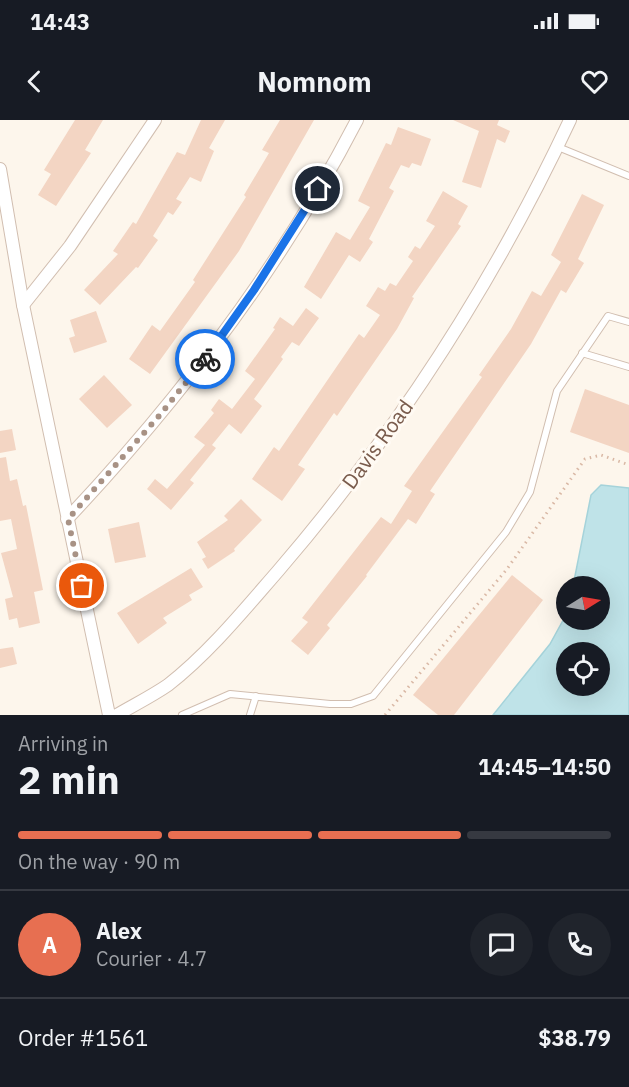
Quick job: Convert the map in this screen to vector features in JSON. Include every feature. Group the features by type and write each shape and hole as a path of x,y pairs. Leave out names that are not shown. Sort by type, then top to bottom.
{"street":[{"path":"23,305 70,246 155,120"},
{"path":"68,519 159,416 208,354 298,223 357,120"},
{"name":"Davis Road","path":"117,715 167,685 200,655 300,545 358,471 413,395 464,317 521,218 570,120"},
{"path":"0,169 23,305 109,715"}],"lane":[{"path":"557,146 629,176"},
{"path":"182,715 230,694 340,704 351,704 373,696 506,532 530,492 545,444 557,391 582,353 608,316 629,322"},
{"path":"582,353 629,368"},
{"path":"250,715 256,696"}],"path":[{"path":"385,715 507,569 585,459 601,455 629,465"}],"water":[{"path":"601,485 629,488 629,715 493,715 550,644 558,630 610,630 610,576 575,576 591,495"}],"building":[{"path":"75,120 103,120 85,150 91,153 56,206 38,195 51,174 44,170"},
{"path":"201,120 225,120 209,148 214,151 201,182 190,177 176,199 182,202 173,215 168,212 153,236 158,240 138,268 136,267 100,305 84,290 118,254 113,251 133,222 136,224 177,152 185,155"},
{"path":"280,120 314,120 239,251 150,374 129,359 152,325 160,331 195,282 193,280 246,197 244,195 269,153 262,150"},
{"path":"453,120 499,120 497,125 510,131 505,143 497,139 481,188 462,182 479,131"},
{"path":"398,127 431,139 421,166 412,163 409,168 401,165 389,188 394,191 369,239 373,242 360,262 349,255 321,299 304,287 336,232 350,240 370,207 358,201 386,143 391,145"},
{"path":"443,191 468,206 458,224 461,226 412,297 414,298 397,329 337,416 334,413 298,465 305,469 282,501 252,479 274,447 279,451 359,334 364,338 380,315 366,306 378,287 385,291 390,283 396,286 413,261 408,257 415,246 420,249 435,226 426,221"},
{"path":"582,194 604,205 578,259 584,263 566,293 561,290 531,344 430,491 435,494 416,524 408,519 367,576 327,625 330,628 308,655 291,641 308,622 302,618 381,517 391,524 412,491 404,486 482,377 479,375 511,329 532,291 541,296 561,262 551,255"},
{"path":"306,308 319,318 299,346 292,342 281,357 283,359 254,399 262,406 241,434 229,424 212,445 216,448 190,480 194,483 171,510 147,489 155,479 167,489 205,445 194,437 214,413 211,410 219,399 232,409 255,379 245,371 275,329 273,328 280,317 293,326"},
{"path":"96,311 107,342 74,353 69,338 75,336 70,320"},
{"path":"104,375 132,405 107,428 79,399"},
{"path":"585,389 629,405 629,453 570,432"},
{"path":"12,429 16,450 0,453 0,431"},
{"path":"6,457 10,481 17,479 23,506 26,505 43,590 34,592 40,623 19,628 17,618 9,620 5,599 13,597 1,553 17,549 11,519 0,521 0,458"},
{"path":"241,499 262,520 234,549 235,551 208,569 202,559 206,557 197,542 228,520 224,516"},
{"path":"139,522 146,557 115,563 108,529"},
{"path":"191,568 203,587 189,595 192,600 163,618 167,623 138,644 117,613"},
{"path":"512,575 543,600 454,715 438,715 413,695"},
{"path":"13,647 17,664 0,668 0,649"}],"way so far":[{"path":"82,586 68,519 108,476 205,359"}],"route":[{"path":"205,359 254,290 318,189"}]}
